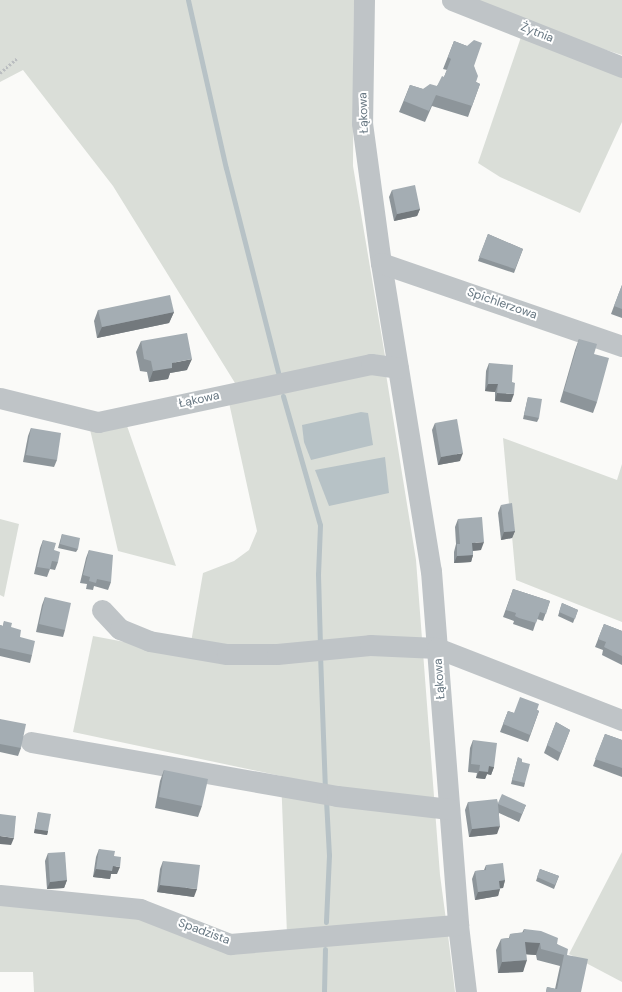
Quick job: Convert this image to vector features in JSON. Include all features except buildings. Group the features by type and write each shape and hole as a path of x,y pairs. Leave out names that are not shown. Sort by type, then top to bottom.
{"street":[{"name":"Łąkowa","path":"364,0 362,124 381,262 431,570 458,925 466,992"},
{"name":"Żytnia","path":"452,0 622,67"},
{"name":"Spichlerzowa","path":"381,262 622,346"},
{"name":"Łąkowa","path":"0,398 98,422 371,364 398,368"},
{"path":"102,610 120,629 149,641 227,654 277,654 370,645 437,648 622,720"},
{"path":"31,742 337,796 449,809"},
{"name":"Spadzista","path":"0,895 140,908 230,944 458,925"}],"path":[{"path":"0,74 17,58"}],"shaded area":[{"path":"0,0 354,0 353,166 385,356 235,383 113,186 23,70 0,82"},
{"path":"478,0 622,0 622,55 475,9"},
{"path":"521,37 622,76 622,122 580,213 500,177 478,163"},
{"path":"378,365 386,374 416,560 440,875 446,920 287,935 281,776 73,732 93,636 189,654 203,573 234,561 249,550 257,531 228,398"},
{"path":"361,412 368,413 373,445 311,460 304,442 302,425"},
{"path":"126,423 176,566 118,551 89,425"},
{"path":"503,438 617,480 622,464 622,622 516,580"},
{"path":"385,457 389,493 329,506 315,470"},
{"path":"0,519 19,524 4,597 0,595"},
{"path":"622,852 622,982 569,954"},
{"path":"0,902 131,916 228,952 448,935 455,992 34,992 33,972 0,972"}],"waterway":[{"path":"188,0 226,168 278,372"},
{"path":"283,396 320,525 318,574 320,646"},
{"path":"320,654 325,790"},
{"path":"326,800 329,855 326,922"},
{"path":"324,992 325,949"}]}
